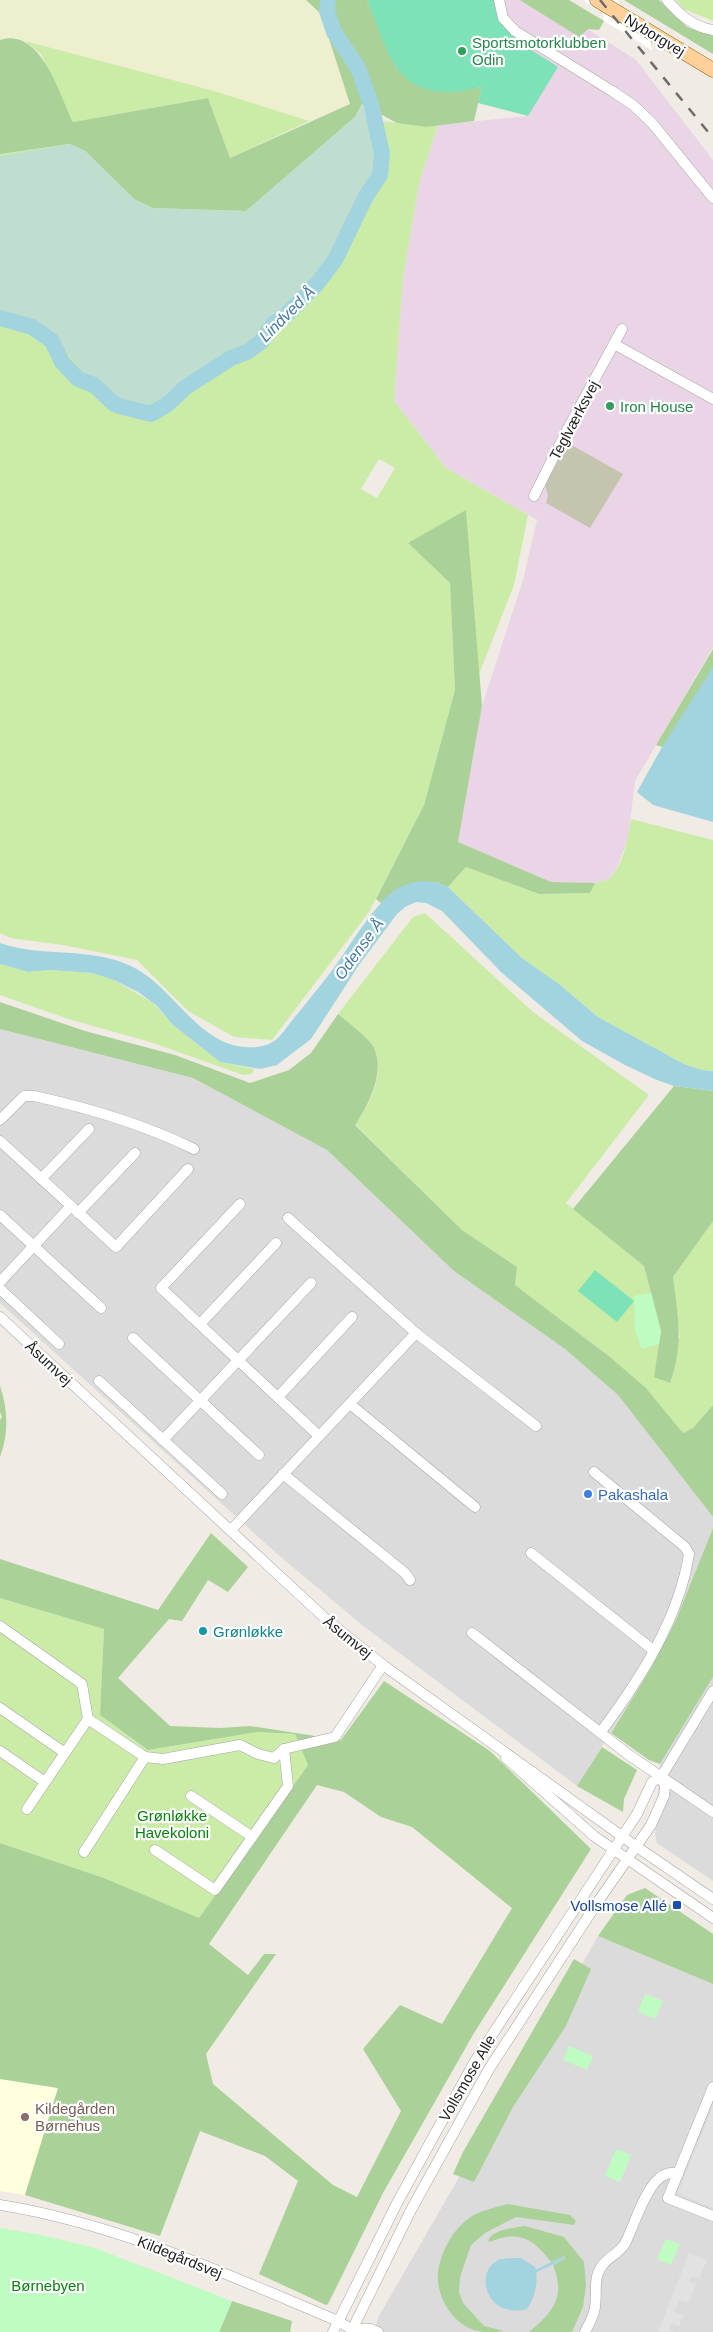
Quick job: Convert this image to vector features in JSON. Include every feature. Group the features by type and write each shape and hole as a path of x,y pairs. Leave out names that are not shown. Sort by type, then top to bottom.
{"main road":[{"name":"Nyborgvej","path":"597,0 713,70"}],"street":[{"path":"499,0 503,18 515,31 612,90 652,123 713,198"},
{"path":"667,0 680,16 695,24 713,30"},
{"name":"Teglværksvej","path":"534,496 566,432 622,329"},
{"path":"614,344 713,399"},
{"path":"0,1120 24,1096 34,1096 116,1117 194,1149"},
{"path":"42,1179 89,1129"},
{"path":"0,1141 116,1247 188,1170"},
{"path":"0,1282 34,1246 135,1152"},
{"path":"240,1204 161,1288 319,1436"},
{"path":"0,1214 101,1308"},
{"path":"288,1218 416,1333 536,1426"},
{"path":"200,1324 276,1243"},
{"path":"163,1440 310,1283"},
{"name":"Åsumvej","path":"0,1289 59,1344"},
{"path":"278,1397 352,1316"},
{"name":"Åsumvej","path":"0,1317 308,1604 383,1665 637,1847 713,1898"},
{"path":"230,1530 416,1333"},
{"path":"133,1338 259,1455"},
{"path":"99,1381 222,1494"},
{"path":"350,1404 475,1507"},
{"path":"594,1472 685,1547 690,1554 675,1604 653,1650 631,1689 600,1733"},
{"path":"283,1474 405,1573 410,1580"},
{"path":"531,1553 653,1650"},
{"path":"0,1626 82,1684 88,1720 27,1809"},
{"path":"472,1633 600,1733 713,1812"},
{"path":"88,1720 145,1757 163,1759 240,1745 258,1754 274,1758 284,1749 334,1737 383,1665"},
{"path":"622,1836 637,1814 652,1782 661,1777 712,1694"},
{"path":"0,1708 65,1753"},
{"name":"Åsumvej","path":"476,1730 547,1796 613,1850 713,1918"},
{"path":"155,1850 215,1890 251,1836 288,1786 284,1749"},
{"path":"0,1751 45,1782"},
{"path":"84,1852 145,1757"},
{"path":"637,1847 651,1825 661,1803 665,1786 661,1777"},
{"path":"191,1796 251,1836"},
{"name":"Vollsmose Alle","path":"333,2332 397,2203 475,2061 622,1836"},
{"name":"Vollsmose Alle","path":"353,2331 411,2210 489,2069 591,1912 637,1847"},
{"path":"713,2087 668,2198 713,2216"},
{"path":"585,2332 595,2307 595,2287 601,2267 624,2245 653,2184 664,2175 678,2174"},
{"name":"Kildegårdsvej","path":"0,2205 47,2213 128,2237 338,2321 353,2331"},
{"path":"353,2331 371,2329 378,2332"}],"shaded area":[{"path":"0,0 306,0 320,14 350,104 309,121 214,91 25,41 8,38 0,40"},
{"path":"494,0 543,0 636,60 713,160 713,647 635,781 628,839 616,870 608,880 595,883 551,882 458,842 482,706 523,580 537,520 446,468 394,401 403,278 419,184 438,125 528,116 511,35 497,18"},
{"path":"362,104 376,153 374,171 327,263 302,295 278,311 258,338 237,349 183,384 155,408 123,403 83,373 53,335 8,312 0,311 0,156 70,144 85,151 134,199 153,208 246,211 355,117"},
{"path":"568,443 623,474 590,528 546,503 548,495 545,485"},
{"path":"0,1029 193,1078 327,1150 454,1271 565,1349 618,1395 713,1517 713,1528 676,1620 650,1670 577,1786 362,1625 275,1552 0,1303"},
{"path":"713,1677 713,1881 657,1843 655,1835 660,1764"},
{"path":"598,1936 713,1984 713,2332 373,2332 379,2316"},
{"name":"Kildegården Børnehus","path":"0,2079 58,2088 25,2195 0,2191"},
{"path":"713,2107 713,2208 678,2193"},
{"path":"689,2253 707,2260 699,2279 691,2276 689,2281 696,2284 689,2303 679,2300 674,2312 683,2315 679,2326 671,2323 669,2330 675,2332 658,2332"}],"green space":[{"path":"306,0 367,0 396,67 452,92 482,87 474,121 426,127 397,123 362,104 355,117 246,211 153,208 134,199 85,151 70,144 0,154 0,40 14,39 27,43 37,53 55,80 73,122 208,98 230,158 350,104 321,14"},
{"name":"Sportsmotorklubben Odin","path":"367,0 494,0 497,12 509,32 517,40 558,67 528,116 478,103 482,87 455,92 431,90 416,85 394,63 386,49"},
{"path":"520,0 569,0 604,21 599,30 588,29 579,37"},
{"path":"624,0 659,0 687,27 713,36 713,54"},
{"path":"676,0 713,0 713,21 684,9"},
{"path":"25,41 214,91 309,121 230,158 208,98 73,122 41,54"},
{"path":"355,117 426,127 438,125 419,184 403,278 394,401 446,468 528,515 514,585 479,674 466,511 408,543 450,583 455,690 424,805 369,912 272,1040 234,1037 188,1011 137,960 63,945 10,938 0,933 0,154 70,144 134,199","holes":["379,459 395,468 377,498 361,489"]},
{"path":"466,510 482,706 458,842 551,882 595,883 590,893 539,894 466,867 448,887 435,882 397,889 381,903 376,899 424,805 455,690 450,583 408,543"},
{"path":"713,649 713,670 666,748 656,745"},
{"path":"631,819 713,840 713,1071 702,1070 684,1064 598,1017 559,984 522,958 448,887 466,867 539,894 590,893 595,883 607,880 617,869 624,852"},
{"path":"425,913 533,1012 649,1095 566,1203 644,1266 661,1331 680,1338 673,1277 713,1221 713,1405 693,1428 683,1433 646,1388 610,1357 515,1285 517,1267 462,1230 355,1124 372,1096 378,1073 378,1062 370,1042 338,1014 413,917"},
{"path":"0,964 28,972 50,970 92,973 114,980 153,1003 173,1025 220,1062 254,1069 252,1074 243,1075 150,1042 65,1018 0,995"},
{"path":"0,1002 85,1031 175,1055 250,1083 289,1070 311,1053 338,1014 370,1042 378,1062 375,1085 371,1096 355,1125 462,1230 517,1267 515,1285 610,1357 646,1388 683,1433 693,1428 713,1405 713,1517 618,1395 565,1349 454,1271 327,1150 193,1078 0,1029"},
{"path":"674,1086 713,1091 713,1221 673,1277 679,1330 677,1355 670,1383 654,1377 661,1331 644,1266 573,1209"},
{"path":"595,1270 634,1301 617,1322 578,1291"},
{"path":"651,1293 661,1331 659,1344 642,1349 635,1331 634,1296"},
{"path":"0,1386 5,1404 6,1430 0,1457 0,1420 2,1417 0,1412"},
{"path":"713,1528 713,1677 660,1764 649,1760 611,1733 650,1670 676,1620"},
{"path":"211,1533 248,1567 228,1592 208,1580 182,1621 169,1619 118,1678 170,1726 220,1728 250,1726 341,1740 384,1681 490,1751 591,1849 474,2033 383,2193 326,2305 259,2274 298,2181 265,2156 200,2131 160,2236 25,2195 58,2088 0,2079 0,1843 104,1878 199,1918 308,1765 295,1734 258,1732 148,1750 100,1715 104,1629 0,1598 0,1559 158,1610","holes":["317,1785 344,1792 381,1817 412,1827 512,1908 442,2024 400,2005 363,2049 401,2111 357,2197 333,2185 213,2084 206,2054 276,1954 264,1954 248,1975 209,1944"]},
{"name":"Grønløkke Havekoloni","path":"0,1598 104,1629 100,1715 148,1750 258,1732 295,1734 308,1765 199,1918 104,1878 0,1843"},
{"path":"602,1747 637,1770 624,1799 623,1812 577,1786"},
{"path":"645,1888 713,1934 713,1984 598,1936 627,1895"},
{"path":"574,1959 591,1969 566,2026 513,2107 474,2182 453,2174 463,2152"},
{"path":"645,1994 663,2001 655,2019 638,2012"},
{"path":"569,2046 593,2056 587,2070 563,2060"},
{"path":"616,2149 631,2155 620,2182 605,2176"},
{"path":"508,2204 570,2215 576,2221 574,2225 516,2217 485,2233 471,2245 460,2277 459,2292 463,2303 484,2326 504,2331 486,2332 475,2330 465,2326 448,2310 439,2288 439,2266 443,2252 450,2239 464,2222 478,2213"},
{"path":"525,2226 564,2237 584,2262 586,2285 583,2307 572,2332 529,2332 545,2318 555,2303 558,2286 553,2265 565,2259 564,2256 551,2262 538,2247 525,2238 509,2237 488,2241 494,2234 509,2228"},
{"name":"Børnebyen","path":"0,2228 37,2234 95,2248 232,2301 219,2332 0,2332"},
{"path":"666,2239 680,2244 671,2265 657,2259"},
{"path":"232,2301 292,2321 290,2332 219,2332"}],"water":[{"path":"713,667 713,822 653,805 637,792 662,747"},
{"name":"Odense Å","path":"423,881 435,882 448,887 522,958 559,984 598,1017 684,1064 702,1070 713,1071 713,1091 674,1086 657,1080 582,1041 501,972 442,911 426,903 416,902 405,907 397,914 359,965 311,1039 277,1065 260,1069 220,1062 173,1025 156,1005 138,992 114,980 92,973 50,970 28,972 0,964 0,943 33,950 101,956 117,961 133,967 147,976 213,1036 228,1043 245,1047 262,1046 275,1041 281,1035 334,968 381,903 398,888"},
{"path":"521,2258 535,2267 536,2289 532,2299 527,2309 512,2310 501,2307 492,2300 487,2292 487,2272 492,2264 501,2259"}],"pier":[{"path":"585,0 618,0 620,5 636,14 641,36 650,41 652,50 604,21 603,13 586,3"}],"waterway":[{"name":"Lindved Å","path":"0,318 32,327 52,341 62,362 78,379 94,385 113,403 151,414 168,404 186,387 231,358 247,352 261,342 274,323 283,318 316,285 335,260 366,196 380,175 382,153 371,104 358,68 334,32 327,11 328,0"},
{"path":"536,2271 563,2258"}],"railway":[{"path":"600,0 713,138"}],"place":[{"name":"Sportsmotorklubben Odin","path":"462,51"},
{"name":"Iron House","path":"610,406"},
{"name":"Pakashala","path":"588,1494"},
{"name":"Grønløkke","path":"203,1631"},
{"name":"Vollsmose Allé","path":"677,1905"},
{"name":"Kildegården Børnehus","path":"25,2117"}]}
